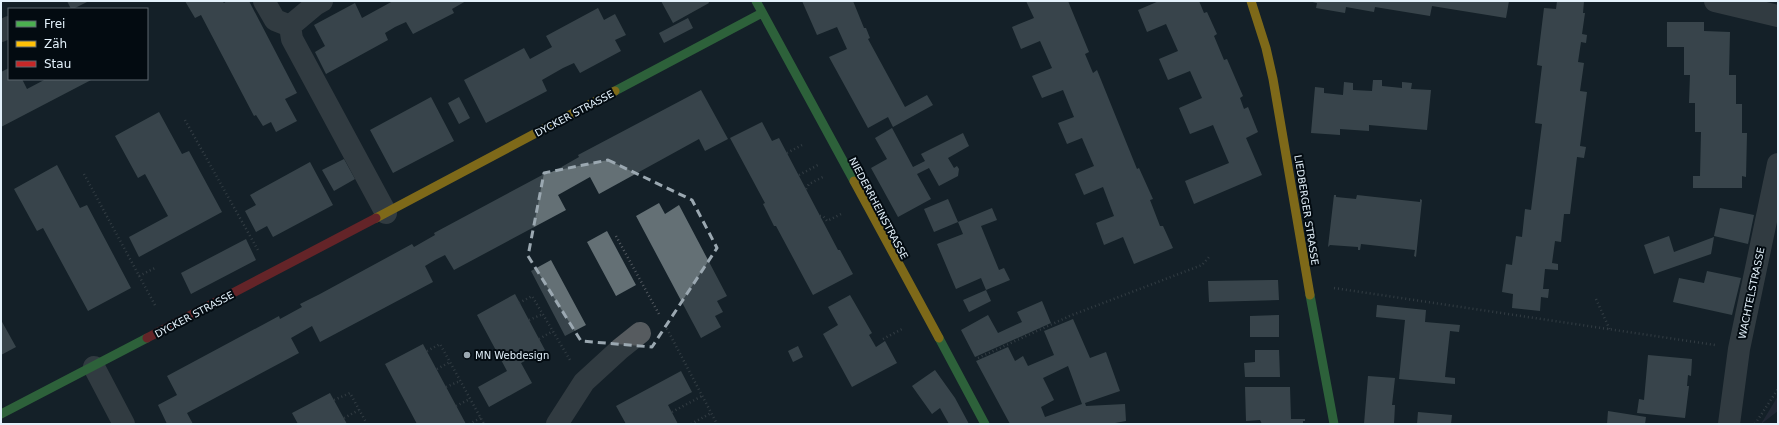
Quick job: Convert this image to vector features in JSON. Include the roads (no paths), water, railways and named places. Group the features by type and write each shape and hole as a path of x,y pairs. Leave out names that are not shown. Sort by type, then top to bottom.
{"street":[{"path":"264,1 275,20 290,26"},
{"path":"290,26 322,1"},
{"name":"NIEDERRHEINSTRASSE","path":"756,1 984,424"},
{"name":"LIEDBERGER STRASSE","path":"1251,1 1266,48 1273,79 1308,284 1334,424"},
{"path":"1715,1 1778,16"},
{"name":"DYCKER STRASSE","path":"1,414 167,329 762,12"},
{"path":"290,26 292,39 386,213"},
{"name":"WACHTELSTRASSE","path":"1729,424 1739,349 1778,164"},
{"path":"557,424 584,382 640,333"},
{"path":"94,367 124,424"}],"place":[{"name":"MN Webdesign","path":"467,355"}]}
